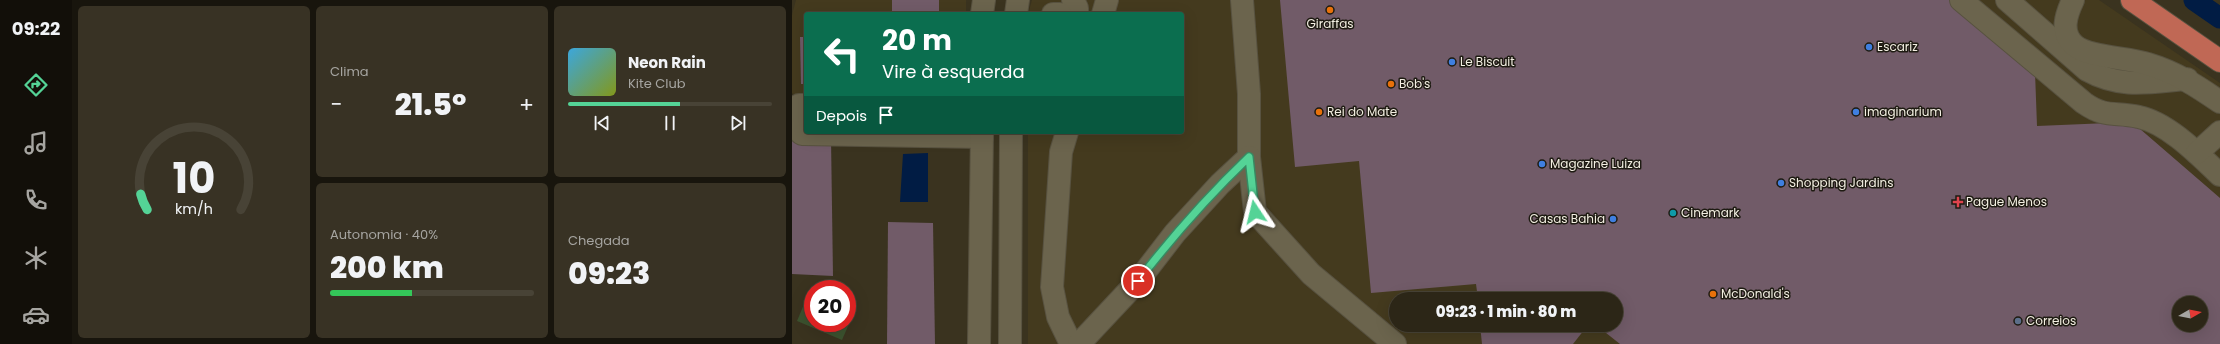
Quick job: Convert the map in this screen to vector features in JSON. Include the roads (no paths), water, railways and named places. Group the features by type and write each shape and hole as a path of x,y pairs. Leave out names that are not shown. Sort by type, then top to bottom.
{"main road":[{"path":"2132,0 2220,61"}],"street":[{"path":"982,12 984,0"},
{"path":"1016,12 1018,0"},
{"path":"1073,0 1077,8 1077,12"},
{"path":"1104,12 1107,0"},
{"path":"1242,0 1249,94 1249,157 1255,212 1311,274 1395,344"},
{"path":"1961,0 2054,79 2097,112 2139,116 2163,127 2197,154 2220,175"},
{"path":"1992,0 2042,41 2049,56 2054,79"},
{"path":"2007,0 2087,70 2102,79 2122,83 2187,79"},
{"path":"2073,0 2066,14 2064,25 2067,36 2074,45 2088,52 2147,64 2187,79 2220,102"},
{"path":"804,105 799,105 796,108 795,114 796,126 802,134 982,134 979,344"},
{"path":"2197,154 2220,132"},
{"path":"1010,344 1011,134"},
{"path":"1066,134 1061,152 1052,288 1058,317 1071,344"},
{"path":"1079,344 1138,281 1185,222 1220,184 1249,157"}],"water":[{"path":"928,153 928,202 900,202 903,154"}],"waterway":[{"path":"2194,0 2220,18"}],"place":[{"name":"Giraffas","path":"1330,10"},
{"name":"Escariz","path":"1869,47"},
{"name":"Le Biscuit","path":"1452,62"},
{"name":"Bob's","path":"1391,84"},
{"name":"Rei do Mate","path":"1319,112"},
{"name":"imaginarium","path":"1856,112"},
{"name":"Magazine Luiza","path":"1542,164"},
{"name":"Shopping Jardins","path":"1781,183"},
{"name":"Pague Menos","path":"1958,202"},
{"name":"Cinemark","path":"1673,213"},
{"name":"Casas Bahia","path":"1613,219"},
{"name":"McDonald's","path":"1713,294"},
{"name":"Correios","path":"2018,321"}]}
